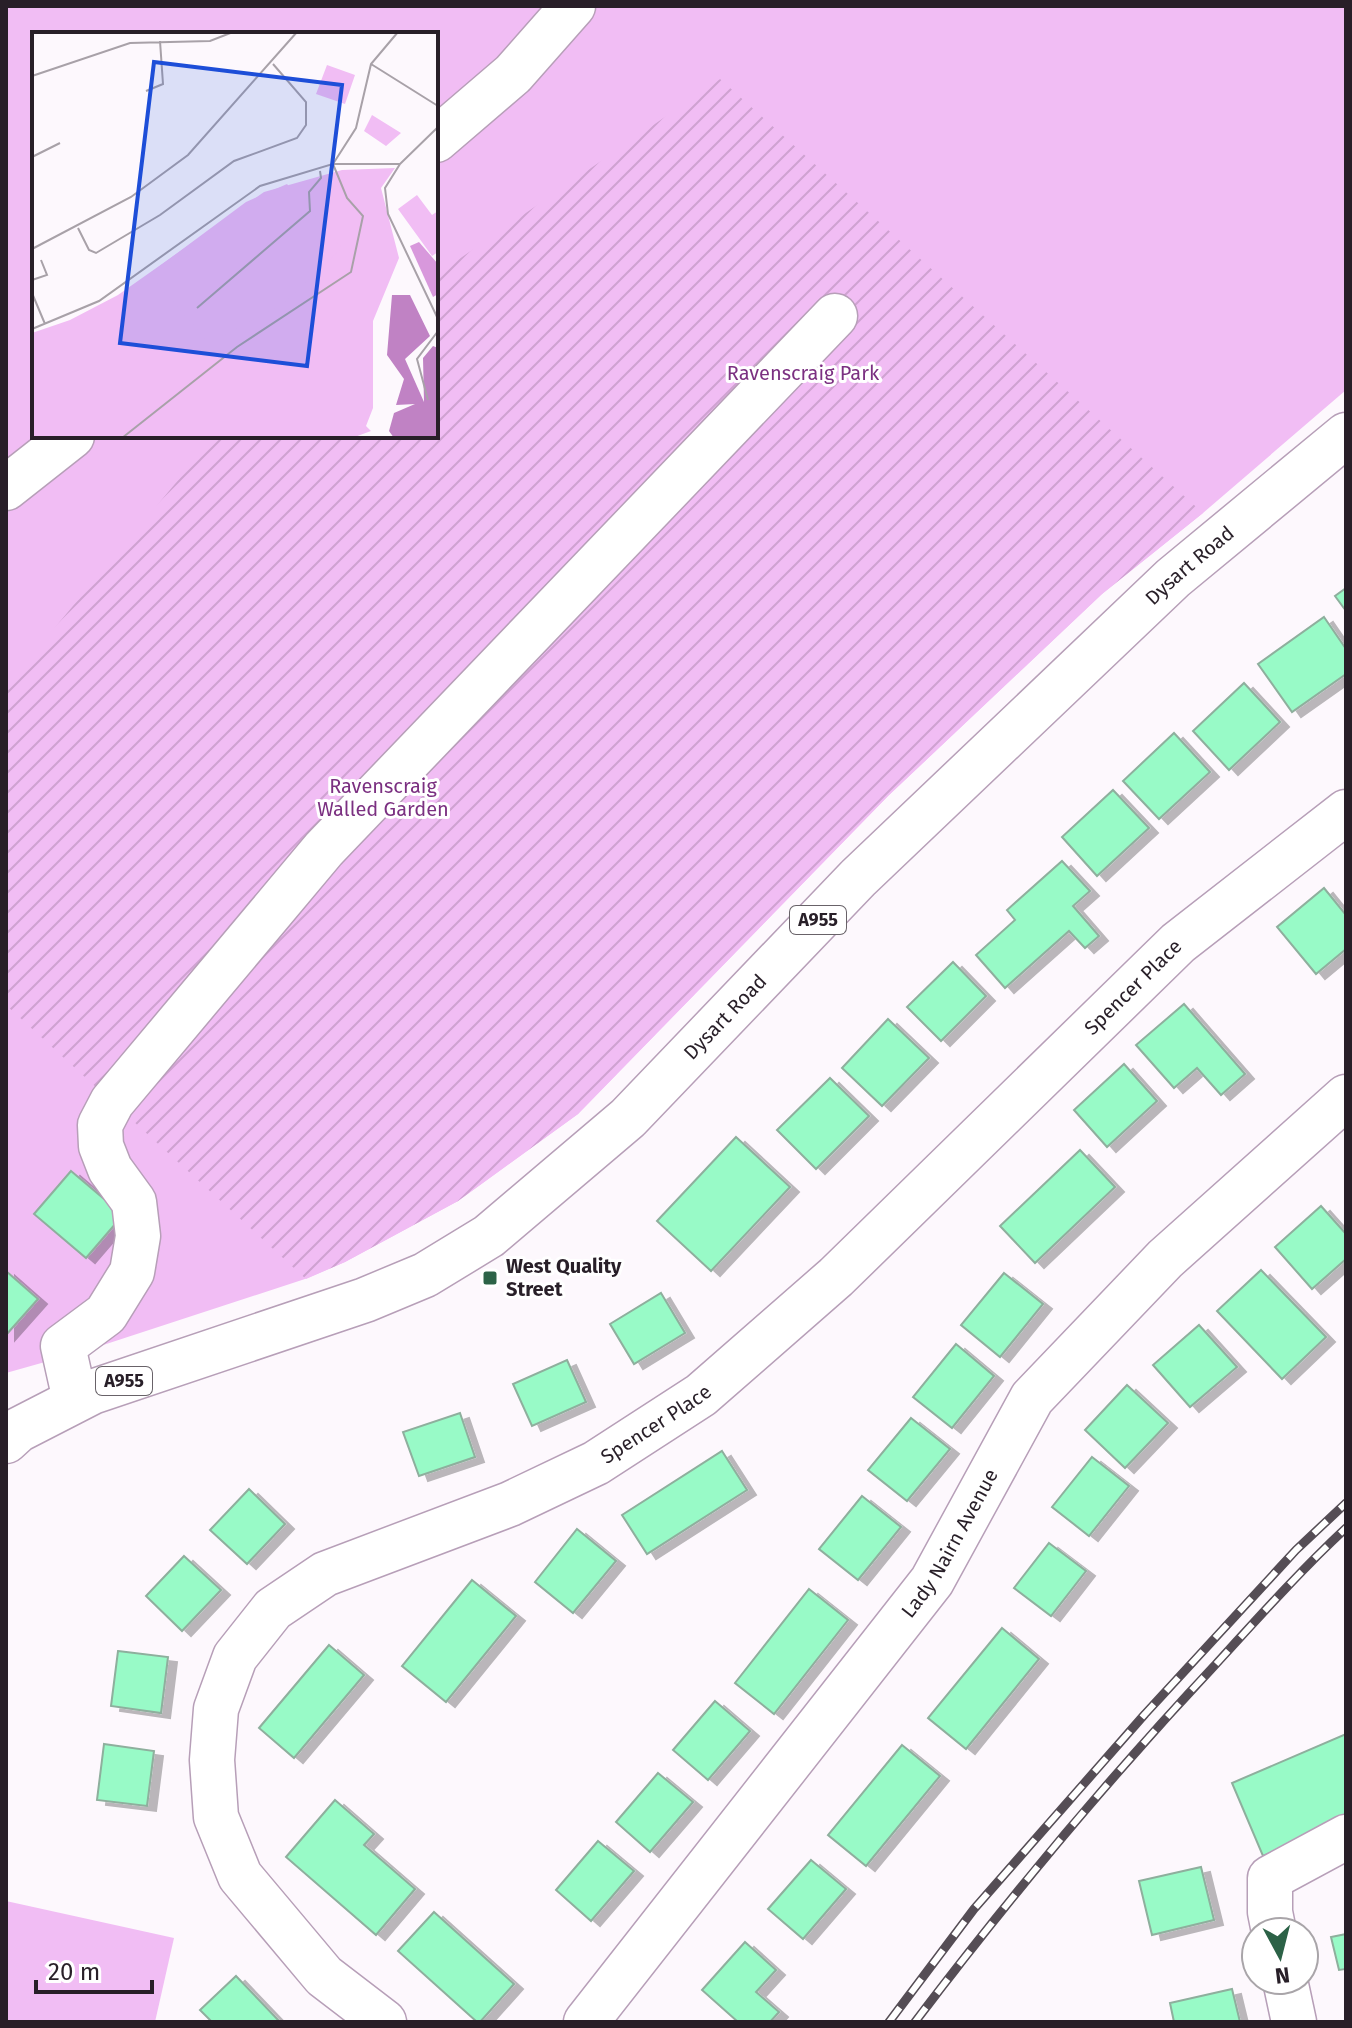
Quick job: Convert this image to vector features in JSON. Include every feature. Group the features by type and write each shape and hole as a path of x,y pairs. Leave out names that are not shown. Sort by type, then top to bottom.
{"street":[{"path":"438,138 513,74 573,6"},
{"path":"75,1400 63,1346 106,1314 132,1272 138,1236 134,1202 110,1169 101,1146 100,1125 112,1102 324,849 835,316"},
{"name":"Dysart Road","path":"6,1441 18,1430 92,1392 365,1300 425,1275 489,1236 628,1118 858,878 1173,578 1346,435"},
{"path":"6,488 69,438"},
{"name":"Spencer Place","path":"384,2022 324,1976 240,1876 216,1817 212,1760 216,1709 235,1657 273,1609 325,1574 510,1504 596,1463 701,1395 836,1277 1178,943 1346,812"},
{"name":"Lady Nairn Avenue","path":"586,2022 932,1581 1032,1398 1165,1259 1346,1097"},
{"path":"1272,1916 1270,1878 1346,1837"},
{"path":"1288,1996 1294,2022"}],"green space":[{"name":"Ravenscraig Walled Garden","path":"6,6 1346,6 1346,390 1203,513 1102,594 888,796 578,1114 458,1201 345,1262 305,1279 91,1349 6,1373"},
{"name":"Ravenscraig Walled Garden","path":"720,79 1203,513 1102,594 888,796 578,1114 458,1201 345,1262 306,1279 6,1005 6,686 213,438 438,438 438,274"},
{"path":"6,1901 174,1938 155,2022 6,2022"}],"building":[{"path":"1346,588 1346,611 1335,596"},
{"path":"1324,617 1346,649 1346,674 1292,712 1258,664"},
{"path":"1244,683 1280,722 1229,770 1193,731"},
{"path":"1174,733 1210,772 1159,819 1123,781"},
{"path":"1113,790 1149,828 1097,876 1062,837"},
{"path":"1062,861 1090,891 1073,906 1099,936 1085,948 1069,931 1005,988 976,955 1015,920 1007,910"},
{"path":"1324,888 1346,915 1346,949 1316,974 1277,927"},
{"path":"953,962 986,996 941,1041 907,1007"},
{"path":"1184,1004 1245,1074 1221,1095 1197,1068 1174,1088 1136,1045"},
{"path":"888,1019 929,1058 882,1106 842,1068"},
{"path":"1124,1064 1157,1101 1107,1147 1074,1110"},
{"path":"830,1078 869,1116 816,1169 777,1130"},
{"path":"736,1137 790,1187 711,1271 657,1221"},
{"path":"1080,1150 1115,1187 1035,1263 1000,1226"},
{"path":"71,1171 123,1215 86,1258 34,1214"},
{"path":"1321,1206 1346,1234 1346,1259 1312,1289 1275,1247"},
{"path":"1261,1270 1326,1337 1282,1379 1217,1311"},
{"path":"6,1271 38,1299 6,1335"},
{"path":"1004,1273 1043,1304 1000,1357 961,1325"},
{"path":"661,1293 685,1333 634,1364 610,1324"},
{"path":"1199,1325 1237,1367 1190,1407 1153,1365"},
{"path":"956,1344 994,1376 952,1428 913,1397"},
{"path":"567,1360 586,1402 532,1426 513,1384"},
{"path":"1127,1385 1168,1423 1125,1468 1085,1430"},
{"path":"460,1413 475,1457 419,1476 403,1432"},
{"path":"911,1418 950,1449 907,1501 868,1470"},
{"path":"722,1451 747,1490 647,1554 622,1515"},
{"path":"1092,1457 1129,1486 1089,1536 1052,1507"},
{"path":"249,1489 285,1524 247,1564 210,1530"},
{"path":"862,1496 901,1527 858,1580 819,1549"},
{"path":"577,1529 616,1561 573,1613 535,1582"},
{"path":"1049,1543 1086,1571 1051,1616 1014,1588"},
{"path":"184,1556 221,1590 182,1631 146,1596"},
{"path":"472,1580 516,1616 446,1702 402,1666"},
{"path":"809,1589 848,1620 774,1714 735,1683"},
{"path":"1002,1628 1039,1659 966,1749 928,1718"},
{"path":"329,1645 364,1675 294,1758 259,1728"},
{"path":"118,1651 168,1657 161,1713 111,1706"},
{"path":"715,1701 750,1731 708,1780 673,1750"},
{"path":"1346,1734 1346,1821 1263,1856 1232,1783"},
{"path":"104,1744 154,1751 147,1806 97,1800"},
{"path":"902,1745 940,1776 866,1866 828,1835"},
{"path":"658,1773 693,1802 650,1852 616,1822"},
{"path":"335,1800 374,1834 364,1845 415,1889 376,1935 286,1857"},
{"path":"598,1841 634,1871 591,1921 556,1890"},
{"path":"811,1860 846,1889 803,1939 768,1909"},
{"path":"1201,1867 1214,1920 1152,1935 1139,1881"},
{"path":"434,1912 514,1984 480,2022 398,1951"},
{"path":"1346,1934 1346,1969 1339,1970 1331,1937"},
{"path":"745,1942 776,1970 756,1992 779,2012 770,2022 738,2022 702,1990"},
{"path":"236,1976 280,2022 212,2022 200,2010"},
{"path":"1232,1989 1240,2022 1174,2022 1170,2003"}],"railway":[{"path":"889,2022 974,1909 1145,1714 1296,1550 1346,1503"},
{"path":"915,2022 1023,1884 1099,1795 1263,1612 1346,1528"}],"place":[{"name":"West Quality Street","path":"490,1278"}],"park label":[{"name":"Ravenscraig Park","path":"803,373"}]}
